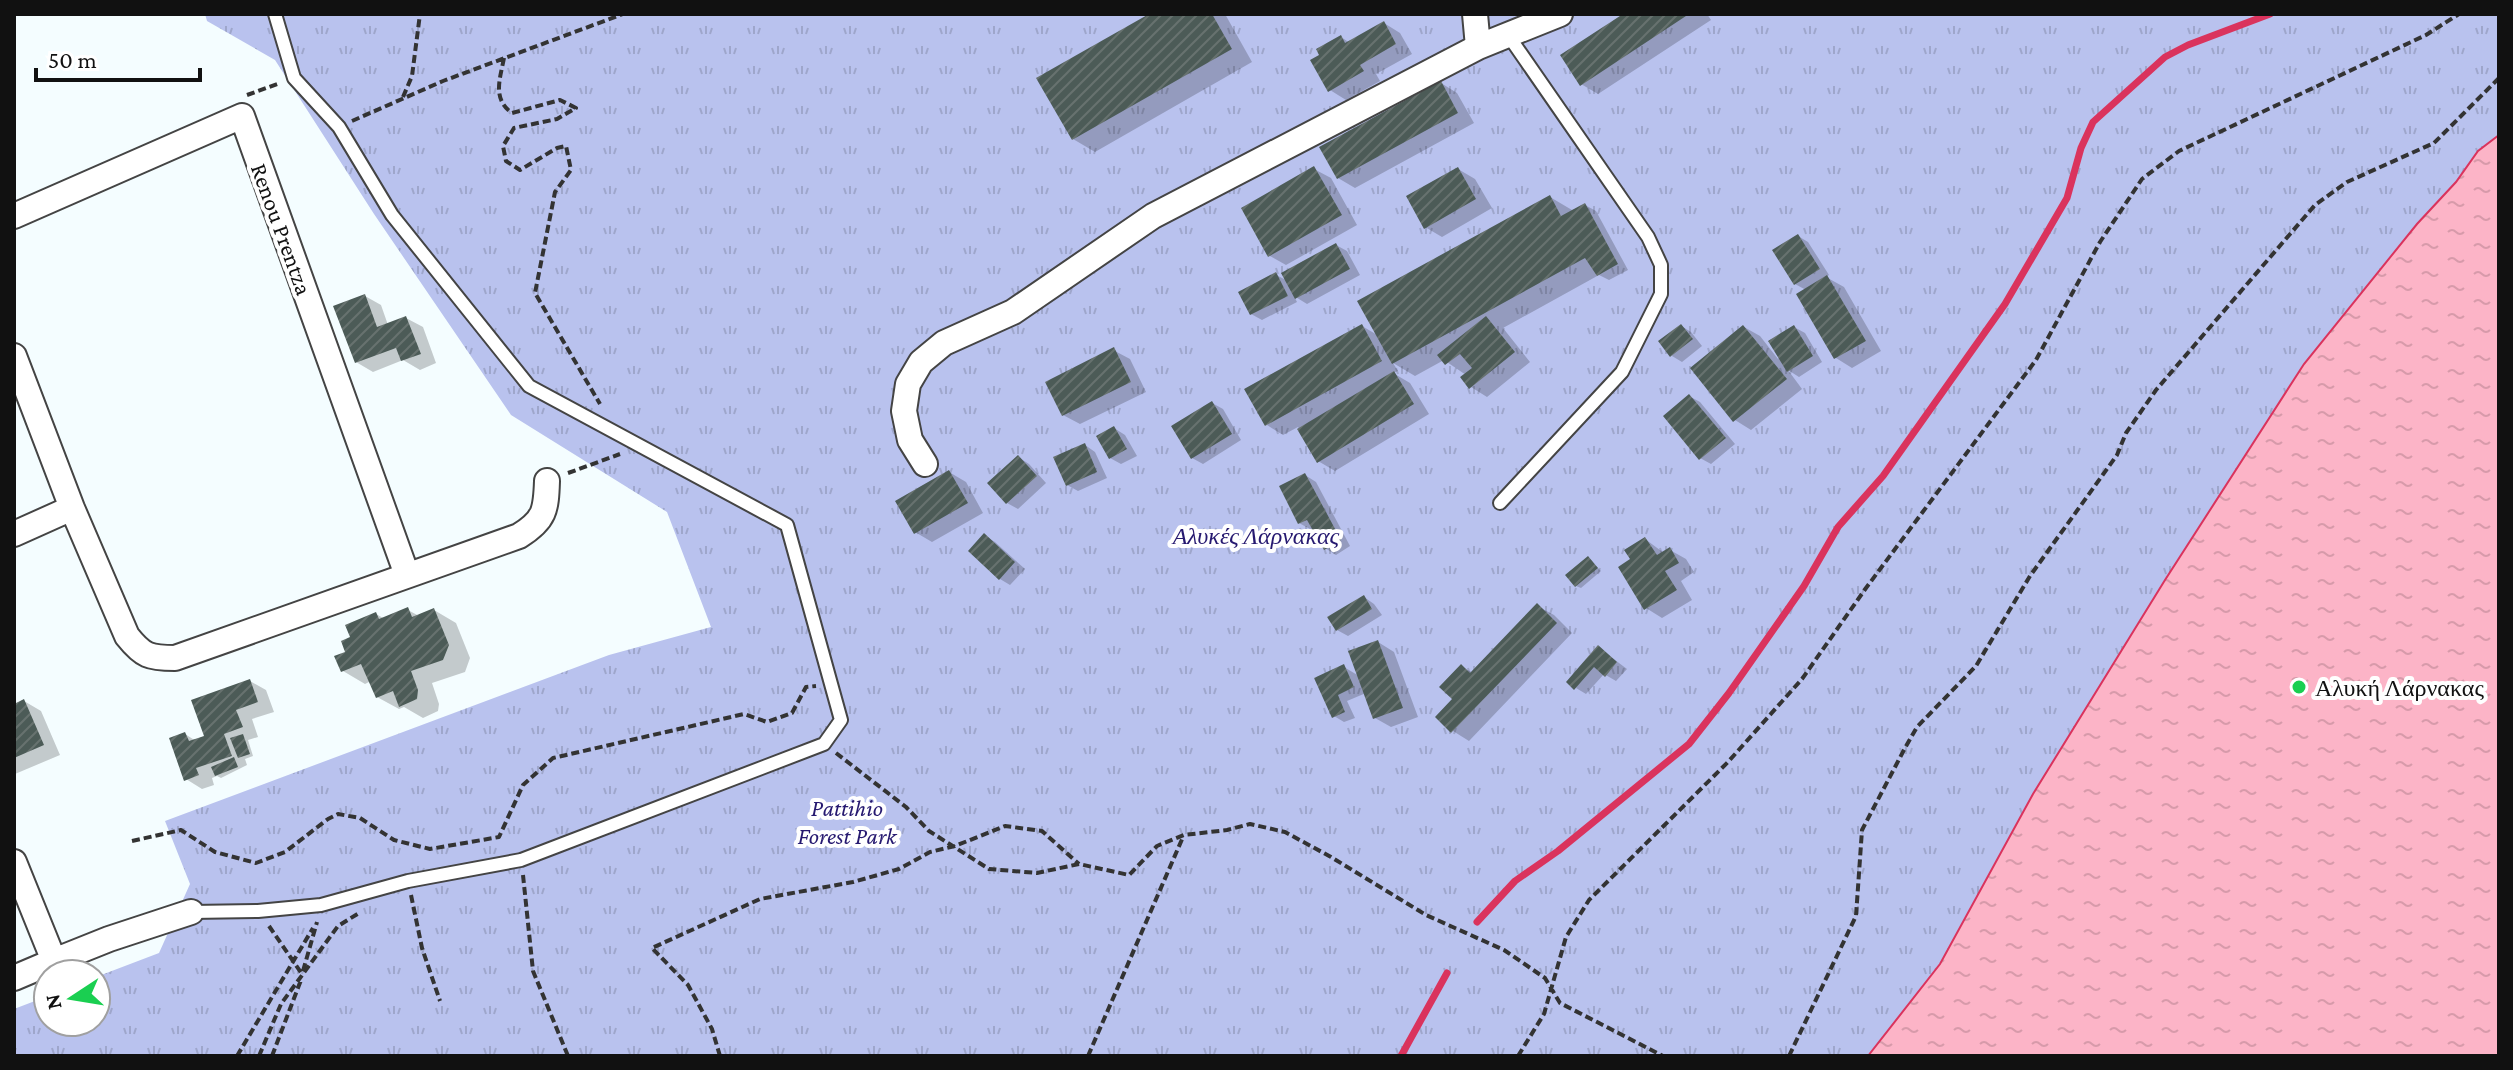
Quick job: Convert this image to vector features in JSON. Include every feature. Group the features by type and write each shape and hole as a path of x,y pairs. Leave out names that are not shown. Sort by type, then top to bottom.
{"street":[{"path":"1475,14 1478,47"},
{"path":"925,464 910,440 904,411 908,384 921,362 944,343 1013,312 1153,216 1478,47 1560,14"},
{"path":"14,216 242,116"},
{"name":"Renou Prentza","path":"242,116 407,575"},
{"path":"14,356 72,508 127,636 141,653 156,658 175,658 519,536 537,525 546,506 547,481"},
{"path":"14,534 72,508"},
{"path":"14,862 53,958"},
{"path":"62,958 191,912"}],"lane":[{"path":"191,912 258,911 321,905 408,881 521,860 824,744 841,720 787,525 529,386 392,215 339,127 294,78 275,14"},
{"path":"1500,503 1622,372 1661,294 1661,265 1648,237 1508,35"}],"path":[{"path":"402,99 412,76 420,14"},
{"path":"339,127 504,58 623,14"},
{"path":"1518,1056 1544,1014 1566,937 1589,900 1728,762 1802,679 2036,360 2100,242 2142,179 2179,151 2426,35 2459,14"},
{"path":"504,58 497,91 503,107 512,113 560,100 576,108 557,119 514,128 503,146 506,161 520,170 566,146 571,170 555,192 535,293 618,434"},
{"path":"242,116 248,94 294,78"},
{"path":"1789,1056 1856,916 1862,830 1905,748 1917,727 1976,666 2030,576 2117,455 2126,433 2156,390 2315,205 2347,182 2434,143 2499,78"},
{"path":"547,481 641,447"},
{"path":"132,841 181,830 215,852 256,863 285,852 338,814 360,818 394,840 430,849 499,837 523,785 553,758 744,714 767,722 792,713 806,687 831,684"},
{"path":"824,744 906,807 929,831 989,869 1037,873 1079,864 1129,875 1157,846 1184,835 1250,824 1285,832 1426,915 1504,950 1545,978 1560,1003 1663,1056"},
{"path":"720,1056 712,1029 688,985 652,948 760,899 853,882 899,869 930,852 955,846 1005,826 1042,831 1079,864"},
{"path":"1088,1056 1184,835"},
{"path":"521,860 533,971 568,1056"},
{"path":"408,881 422,948 440,1001"},
{"path":"272,1056 302,974 321,905"},
{"path":"259,1056 281,1004 302,974 338,926 366,909"},
{"path":"258,911 302,974"},
{"path":"237,1056 317,922"}],"green space":[{"name":"Αλυκές Λάρνακας","path":"205,14 2499,14 2499,1056 14,1056 14,1009 32,1002 32,1038 112,1038 112,971 159,953 190,884 165,821 609,655 711,627 667,512 511,415 374,214 275,60 207,21"}],"water":[{"name":"Αλυκή Λάρνακας","path":"2499,135 2499,1056 1868,1056 1940,964 2033,794 2165,580 2304,364 2417,224 2456,182 2478,151"}],"building":[{"path":"1149,14 1212,14 1232,49 1072,140 1036,78"},
{"path":"1623,14 1689,14 1580,86 1560,55"},
{"path":"1384,21 1396,44 1360,65 1364,71 1328,92 1310,60 1319,55 1316,49 1341,35 1345,43"},
{"path":"1441,81 1458,113 1337,179 1319,147"},
{"path":"1314,166 1342,215 1268,257 1241,208"},
{"path":"1458,167 1476,199 1424,229 1406,196"},
{"path":"1550,195 1561,216 1585,203 1618,264 1597,276 1585,258 1392,364 1357,301"},
{"path":"1798,234 1820,269 1794,285 1772,250"},
{"path":"1336,243 1350,269 1295,299 1281,273"},
{"path":"1276,272 1288,296 1250,315 1238,292"},
{"path":"1827,275 1866,341 1834,359 1796,294"},
{"path":"365,294 377,327 406,316 421,354 401,361 396,348 355,363 333,306"},
{"path":"1486,316 1515,352 1469,389 1460,377 1472,368 1460,354 1445,365 1437,355"},
{"path":"1362,324 1382,361 1265,426 1244,389"},
{"path":"1681,324 1693,339 1670,357 1658,341"},
{"path":"1743,325 1787,379 1733,422 1690,368"},
{"path":"1794,325 1813,356 1787,372 1768,341"},
{"path":"1114,347 1131,382 1062,416 1045,382"},
{"path":"1394,371 1414,404 1317,463 1297,429"},
{"path":"1689,394 1726,438 1699,460 1663,416"},
{"path":"1212,401 1232,434 1191,459 1171,426"},
{"path":"1114,426 1127,449 1109,459 1096,436"},
{"path":"1085,443 1097,472 1066,486 1053,457"},
{"path":"1018,455 1037,476 1006,504 987,483"},
{"path":"949,470 968,503 914,534 895,501"},
{"path":"1305,473 1341,540 1324,550 1307,520 1298,524 1279,486"},
{"path":"984,533 1015,562 999,580 968,551"},
{"path":"1645,537 1657,555 1670,547 1679,563 1665,571 1677,590 1644,610 1618,567 1630,559 1624,550"},
{"path":"1588,556 1598,568 1575,587 1565,575"},
{"path":"1364,595 1372,609 1336,631 1327,617"},
{"path":"1537,603 1557,623 1451,733 1435,717 1452,699 1439,687 1461,664 1470,673"},
{"path":"408,607 412,617 434,608 449,645 443,660 411,671 418,690 417,699 399,707 393,691 376,698 361,664 341,672 334,656 345,652 341,641 350,637 345,625 376,612 379,619"},
{"path":"1378,640 1403,708 1373,719 1348,651"},
{"path":"1598,645 1617,662 1605,677 1594,667 1574,690 1566,682"},
{"path":"1344,664 1354,687 1338,695 1345,712 1332,718 1314,678"},
{"path":"250,679 258,702 236,710 243,727 224,734 232,756 196,768 199,775 184,781 169,738 185,732 189,741 204,736 191,700"},
{"path":"24,699 44,745 14,758 14,704"},
{"path":"243,734 250,754 238,758 230,738"},
{"path":"234,757 238,767 215,776 211,767"}],"waterway":[{"path":"1477,922 1515,881 1558,851 1689,744 1729,693 1804,586 1838,527 1883,476 2005,304 2067,198 2081,148 2093,122 2165,57 2270,14"},
{"path":"1401,1056 1447,973"}],"place":[{"name":"Αλυκή Λάρνακας","path":"2299,687"}],"park label":[{"name":"Pattihio Forest Park","path":"847,821"}]}
